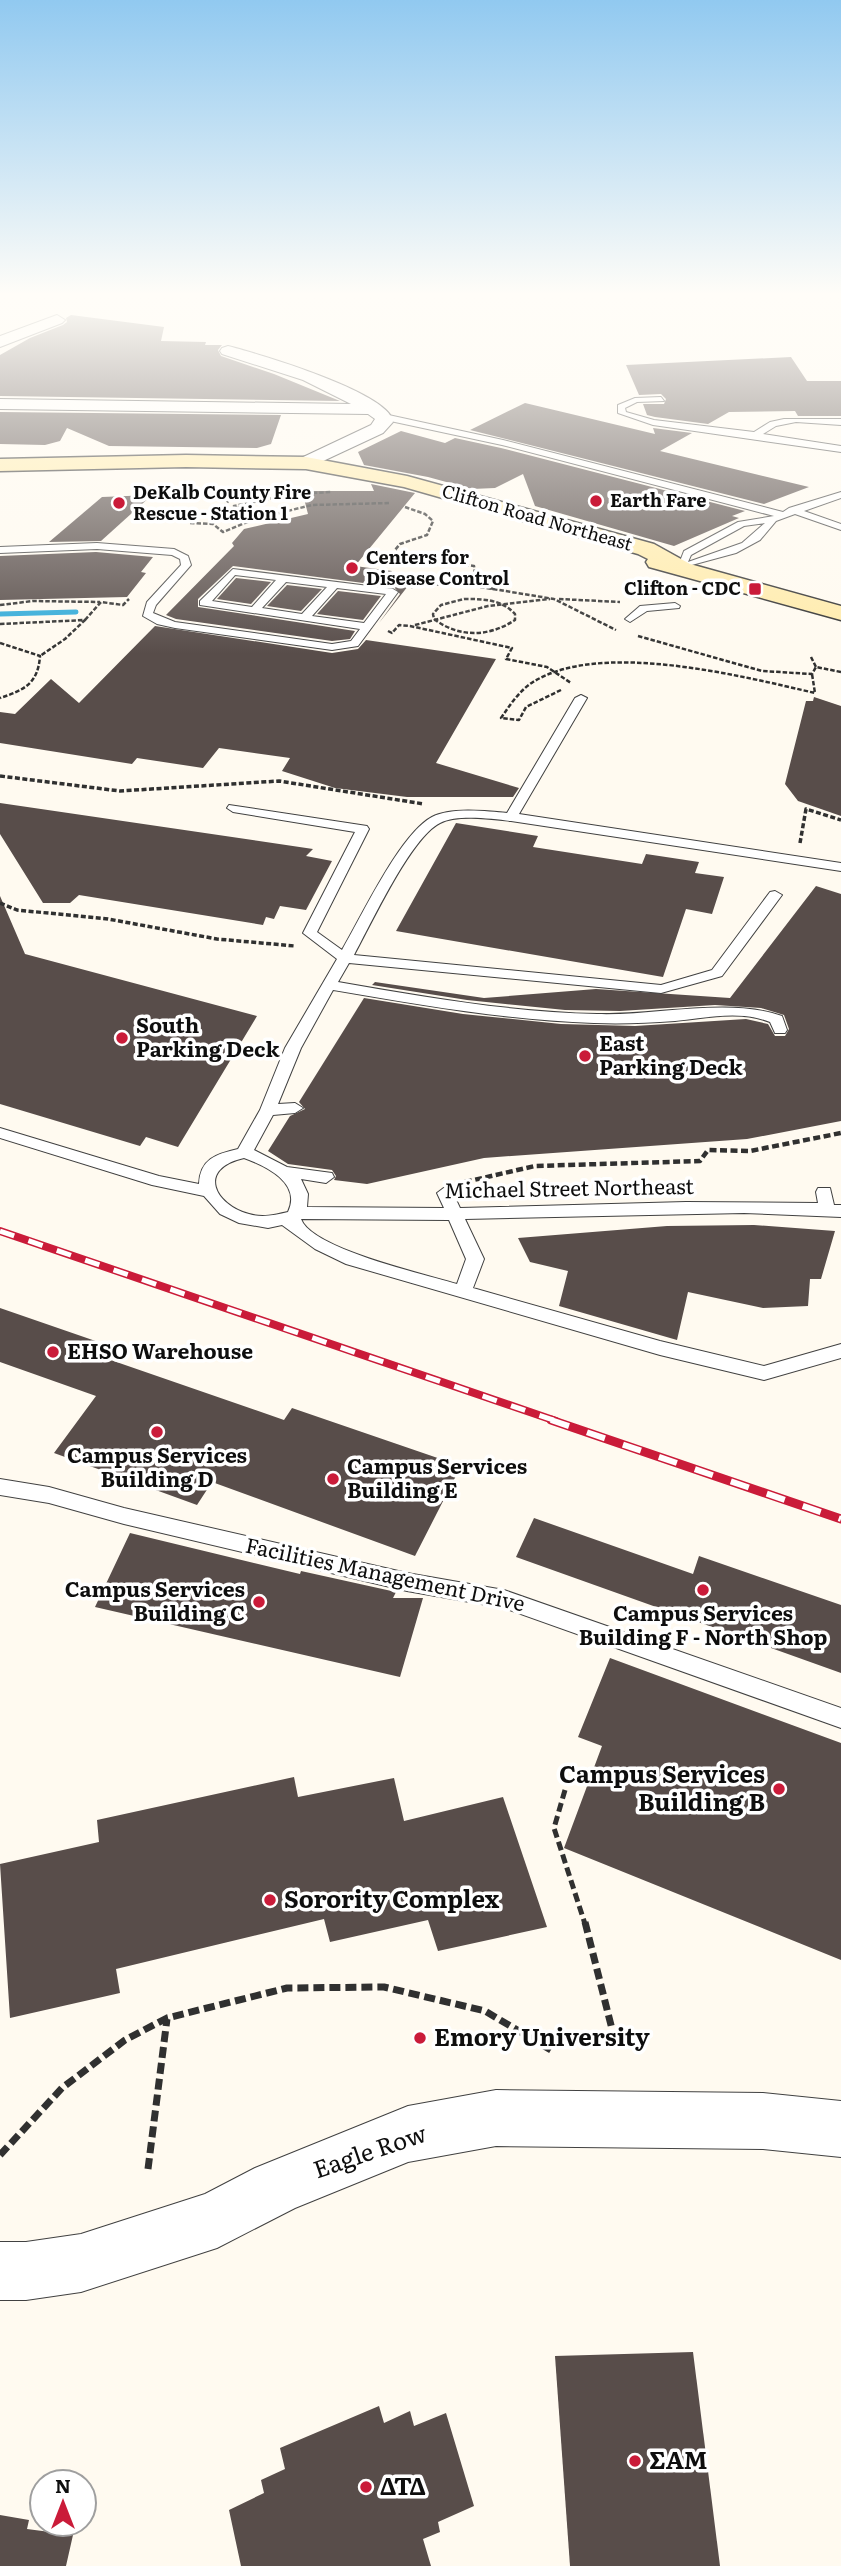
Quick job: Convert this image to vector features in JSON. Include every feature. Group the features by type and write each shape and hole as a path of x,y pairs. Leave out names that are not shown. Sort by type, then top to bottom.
{"main road":[{"name":"Clifton Road Northeast","path":"0,466 186,461 306,463 348,469 428,488 646,549 681,567"},
{"name":"Clifton Road Northeast","path":"266,464 285,470 401,490 613,552 681,567 841,612"}],"street":[{"path":"306,463 377,429 384,422 379,415"},
{"name":"Eagle Row","path":"0,2271 26,2271 81,2263 155,2241 217,2219 324,2166 408,2134 496,2118 763,2121 841,2130"}],"lane":[{"path":"385,415 782,515 841,527"},
{"path":"631,415 653,422 841,449"},
{"path":"756,435 768,424 792,415"},
{"path":"768,424 785,421 841,422"},
{"path":"681,567 687,553 741,524 782,515 841,495"},
{"path":"681,567 719,557 766,531 782,515"},
{"path":"0,550 79,546 164,549 185,558 186,565 151,604 147,614 151,618 175,625 332,647 355,644 366,629 393,592 233,572 204,603 305,617 366,629"},
{"path":"255,610 284,578"},
{"path":"305,617 334,585"},
{"path":"630,619 644,608 675,606"},
{"path":"511,817 581,698"},
{"path":"233,808 363,829 310,933 342,962 661,989 717,973 775,895"},
{"path":"244,1153 268,1110 293,1048 413,839 437,819 474,814 511,817 841,867"},
{"path":"329,985 498,1012 570,1018 632,1019 726,1011 760,1012 777,1019 780,1030"},
{"path":"268,1110 295,1108"},
{"path":"0,1133 158,1181 208,1191"},
{"path":"244,1153 261,1157 285,1172 300,1192 292,1216 269,1222 234,1215 220,1207 208,1191 211,1164 225,1154 244,1153"},
{"path":"285,1172 326,1177"},
{"path":"824,1192 834,1210"},
{"path":"445,1193 475,1259 463,1293"},
{"name":"Michael Street Northeast","path":"292,1216 454,1215 643,1201 834,1210"},
{"path":"292,1216 321,1245 352,1260 660,1348 764,1373 841,1351"},
{"name":"Facilities Management Drive","path":"0,1488 49,1495 124,1516 407,1582 504,1599 841,1718"}],"path":[{"path":"251,521 220,512 232,496 259,486 273,486 294,494"},
{"path":"267,516 234,506 294,494 342,492"},
{"path":"190,523 212,524 223,532 267,516 312,505 391,503 425,514 433,522 427,535 400,544 395,550 399,555 474,566 476,581 493,589"},
{"path":"407,586 452,583 540,594 619,631"},
{"path":"481,598 502,603 515,614 515,620 494,632 468,633 452,630 437,622 433,614 437,608 451,601 481,598"},
{"path":"410,626 437,622 470,610 502,603 555,599 613,600 644,608"},
{"path":"0,605 33,601 101,602"},
{"path":"0,624 85,620 65,639 40,656"},
{"path":"366,629 379,631 391,623 387,631 392,633 399,625 410,626 512,648 506,659 547,667 572,682 562,698"},
{"path":"632,635 762,671 812,674"},
{"path":"0,643 40,656"},
{"path":"0,698 30,688 40,672 40,656"},
{"path":"811,657 816,667"},
{"path":"568,687 526,707 519,720 501,718 514,698 536,680 556,673 600,665 650,664 733,673 815,693 812,674 816,667"},
{"path":"816,667 841,672"},
{"path":"0,903 17,910 108,919 216,939 299,946 342,962"},
{"path":"436,1215 430,1191 535,1166 700,1161 708,1150 750,1152 841,1133"},
{"path":"565,1790 554,1828 592,1941 616,2045"},
{"path":"0,2155 62,2088 125,2040 167,2018 287,1988 384,1987 485,2011 551,2050"},
{"path":"148,2169 167,2018"}],"building":[{"path":"0,415 281,415 271,444 257,448 109,446 67,428 60,441 45,445 0,444"},
{"path":"501,415 574,415 655,434 653,428 692,433 660,451 809,487 764,504 470,430"},
{"path":"647,415 724,415 708,424"},
{"path":"797,415 841,415 841,416"},
{"path":"401,431 445,443 455,438 501,448 745,511 732,516 739,518 674,546 535,506 523,474 495,488 472,489 428,477 364,465 358,452"},
{"path":"371,484 415,493 355,566 392,571 383,582 408,586 379,623 400,594 394,587 233,566 198,599 198,607 355,631 350,639 332,641 176,619 166,615 234,546 232,543 244,529 308,514 302,491 374,491"},
{"path":"152,495 101,541 49,542 102,497"},
{"path":"96,552 153,557 141,572 146,573 127,597 0,600 0,556"},
{"path":"236,578 271,582 251,604 217,599"},
{"path":"287,585 322,589 301,611 267,606"},
{"path":"338,591 381,596 363,620 317,614"},
{"path":"155,626 332,653 358,649 366,640 496,659 436,763 519,788 513,797 407,797 335,788 282,771 290,758 219,748 203,768 137,758 132,764 0,743 0,712 15,714 51,679 79,703"},
{"path":"814,697 841,706 841,816 798,801 785,784 806,701 813,701"},
{"path":"0,803 313,849 306,856 332,861 306,910 280,906 274,919 266,917 263,925 79,895 70,903 43,903 0,834"},
{"path":"456,823 538,836 533,847 642,864 646,854 699,862 695,873 724,877 712,914 686,909 663,977 396,931"},
{"name":"East Parking Deck","path":"816,886 841,894 841,1121 747,1139 484,1158 367,1184 334,1180 336,1176 332,1170 288,1164 268,1151 290,1116 305,1109 299,1102 364,998 463,1014 561,1024 635,1026 746,1019 768,1024 775,1036 785,1036 789,1029 784,1015 761,1008 715,1005 620,1011 565,1010 467,1000 372,985 375,982 484,998 596,989 730,998"},
{"name":"South Parking Deck","path":"0,896 25,954 257,1016 178,1147 146,1137 140,1146 0,1104"},
{"path":"754,1225 835,1231 821,1279 810,1279 808,1306 763,1308 688,1292 677,1340 559,1306 568,1271 530,1262 518,1238 667,1226"},
{"path":"0,1308 110,1346 102,1357 284,1420 292,1408 461,1466 415,1556 212,1482 197,1505 54,1453 96,1396 0,1362"},
{"name":"Campus Services Building F - North Shop","path":"534,1518 693,1574 699,1556 841,1605 841,1673 516,1557"},
{"name":"Campus Services Building C","path":"130,1533 300,1574 301,1571 396,1592 393,1598 423,1598 400,1677 95,1607"},
{"path":"610,1658 841,1743 841,1960 564,1848 602,1746 578,1737"},
{"name":"Sorority Complex","path":"294,1777 298,1797 394,1778 404,1821 503,1797 547,1927 438,1951 428,1920 330,1942 324,1919 116,1969 120,1993 10,2018 0,1864 99,1842 97,1820"},
{"name":"ΣAM","path":"693,2352 720,2566 570,2566 555,2356"},
{"name":"ΔΤΔ","path":"379,2406 384,2423 410,2411 414,2426 446,2413 474,2506 438,2522 440,2532 423,2539 431,2566 241,2566 229,2510 264,2493 261,2480 285,2469 280,2448"},
{"path":"0,2515 28,2520 28,2538 72,2538 66,2566 0,2566"}],"waterway":[{"path":"0,614 76,612"}],"railway":[{"path":"0,1231 556,1421"},
{"path":"551,1420 841,1519"}],"place":[{"name":"Earth Fare","path":"596,501"},
{"name":"DeKalb County Fire Rescue - Station 1","path":"119,503"},
{"name":"Centers for Disease Control","path":"352,568"},
{"name":"Clifton - CDC","path":"755,589"},
{"name":"South Parking Deck","path":"122,1038"},
{"name":"East Parking Deck","path":"585,1056"},
{"name":"EHSO Warehouse","path":"53,1352"},
{"name":"Campus Services Building D","path":"157,1432"},
{"name":"Campus Services Building E","path":"333,1479"},
{"name":"Campus Services Building F - North Shop","path":"703,1590"},
{"name":"Campus Services Building C","path":"259,1602"},
{"name":"Campus Services Building B","path":"779,1789"},
{"name":"Sorority Complex","path":"270,1900"},
{"name":"Emory University","path":"420,2038"},
{"name":"ΣAM","path":"635,2461"},
{"name":"ΔΤΔ","path":"366,2487"}]}
